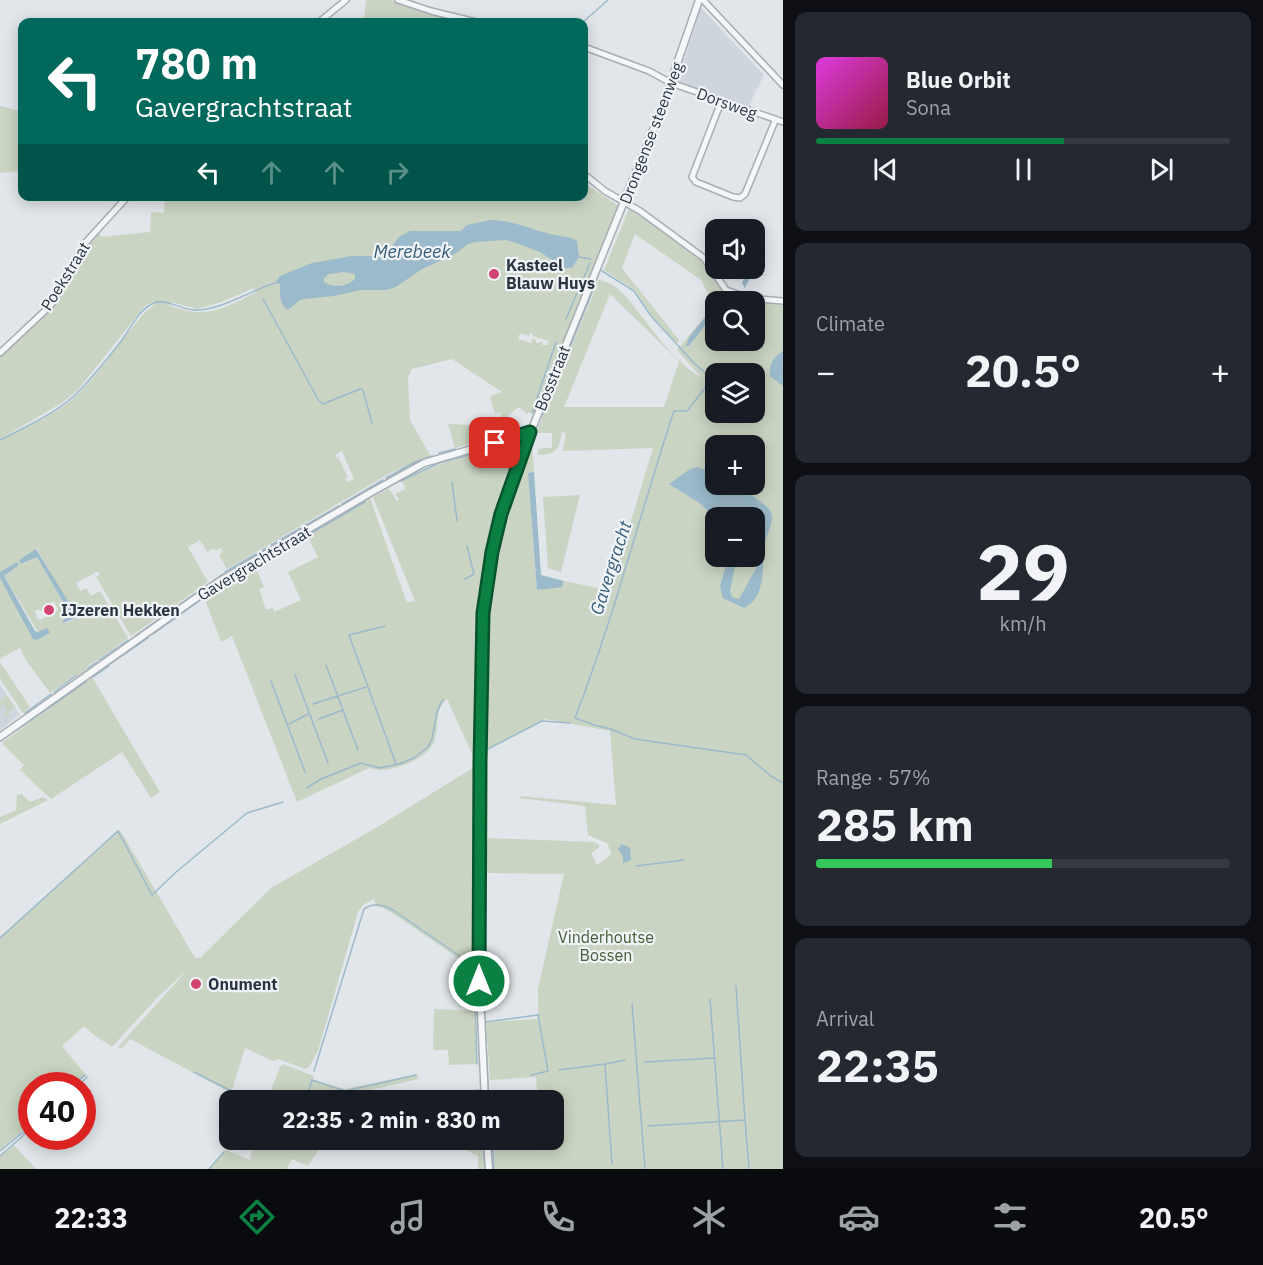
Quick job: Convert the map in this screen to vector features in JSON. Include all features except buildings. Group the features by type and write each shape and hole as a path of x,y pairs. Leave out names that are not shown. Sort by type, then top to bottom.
{"street":[{"path":"324,18 346,0"},
{"path":"398,0 460,18"},
{"path":"701,0 783,85"},
{"name":"Drongense steenweg","path":"598,264 671,83 701,0"},
{"name":"Dorsweg","path":"588,48 649,71 671,83 783,122"},
{"path":"721,102 692,177 696,182 733,197 740,198 745,194 775,121"},
{"path":"588,177 604,191 640,211 704,258 729,292 749,298 783,301"},
{"name":"Poekstraat","path":"0,353 51,305 86,242 123,201"},
{"name":"Bosstraat","path":"484,1090 479,972 483,613 492,552 501,514 530,432 598,264"},
{"name":"Gavergrachtstraat","path":"0,737 220,581 360,499 424,463 530,432"},
{"path":"488,1150 489,1169"}],"shaded area":[{"path":"701,8 764,75 748,107 677,81"},
{"path":"0,684 20,715 0,730"}],"green space":[{"path":"366,0 390,0 446,18 364,18"},
{"path":"0,106 18,110 18,171 0,173"},
{"path":"588,186 619,206 534,414 529,412 527,414 519,407 503,419 500,412 495,414 490,396 502,392 452,359 412,369 408,377 410,420 431,457 392,472 227,569 219,555 223,552 221,548 215,551 214,548 207,552 200,540 188,547 208,582 131,636 96,577 100,575 98,571 76,583 80,591 86,588 91,596 100,591 128,638 87,667 88,670 79,676 77,674 50,693 20,648 0,659 0,578 36,640 38,632 4,576 19,565 17,562 0,572 0,440 42,419 71,400 86,386 142,316 155,304 153,301 144,307 77,391 60,404 0,439 0,355 39,319 97,231 102,237 150,232 151,212 164,213 165,201 588,201","holes":["254,288 256,292 224,308 193,312 169,305 171,302 197,309","520,333 529,336 530,333 533,334 533,336 549,341 548,345 542,345 543,342 536,343 536,340 532,339 531,343 518,339","342,451 354,479 348,482 345,479 348,477 335,455","37,549 76,618 67,623 63,622 70,614 37,557 22,564 19,560","54,601 58,610 40,620 35,611 39,609 40,611"]},
{"path":"629,209 705,264 705,279 715,279 722,290 707,291 701,280 635,234 622,268 679,340 677,343 652,316 635,290 604,270"},
{"name":"Vinderhoutse Bossen","path":"599,280 620,290 670,351 685,366 701,377 677,350 705,316 705,351 765,351 765,303 783,305 783,1169 495,1169 494,1150 564,1150 564,1090 537,1090 536,1077 490,1080 486,1022 538,1019 538,989 564,874 486,873 485,838 594,842 599,845 599,848 591,853 597,865 612,854 607,843 588,835 585,806 520,798 521,796 616,805 610,731 545,719 486,750 487,631 497,558 532,440 534,472 528,473 537,590 564,584 564,581 612,591 611,587 653,448 563,451 566,433 562,432 556,450 538,455 538,450 542,448 552,448 552,433 536,433","holes":["610,294 679,361 664,407 564,407"]},
{"path":"448,424 471,425 475,442 455,448"},
{"path":"513,443 517,445 517,451 494,523 483,567 477,672 476,758 473,756 447,699 438,714 433,744 422,756 395,768 377,770 369,768 297,802 232,636 221,642 204,597 255,566 264,587 259,589 266,610 273,608 274,612 301,600 288,572 318,557 307,535 370,498 407,603 415,601 373,497 389,489 397,501 399,499 395,494 406,489 402,482 415,475 456,459"},
{"path":"580,495 561,572 548,568 543,497"},
{"path":"0,662 30,707 23,713 0,679"},
{"path":"92,677 160,792 151,798 122,752 51,799 20,770 24,765 2,743"},
{"path":"7,696 15,707 8,712 10,716 7,718 4,713 7,712 4,708 6,707 4,704 0,707 0,701"},
{"path":"476,766 474,969 394,914 376,906 374,899 363,905 358,912 318,1051 309,1067 305,1069 278,1059 273,1061 245,1048 232,1090 225,1090 130,1039 121,1049 118,1047 189,968 157,998 112,1047 84,1026 62,1046 84,1072 18,1072 18,1135 0,1150 0,937 120,830 195,958 200,958 271,888 379,826"},
{"path":"22,794 30,802 43,797 48,800 0,824 0,817 16,810 17,795"},
{"path":"434,1009 475,1011 477,1064 449,1065 448,1050 433,1050"},
{"path":"283,1064 314,1076 313,1080 345,1089 417,1074 418,1079 371,1090 271,1090"},
{"path":"14,1145 36,1169 0,1169 0,1157"},
{"path":"226,1150 250,1160 252,1150 318,1150 308,1166 292,1159 287,1169 209,1169"},
{"path":"467,1150 484,1150 485,1169 478,1169 478,1156"}],"water":[{"name":"Merebeek","path":"490,220 499,221 570,238 577,241 579,257 572,268 565,268 540,252 506,240 475,242 422,269 396,287 304,299 288,310 282,302 280,284 275,283 280,276 312,263 352,256 374,256 388,251 399,237 410,231 461,231 467,225","holes":["344,272 355,274 355,279 344,285 324,282 324,278 329,274"]},
{"path":"744,279 749,279 745,288 742,283"},
{"path":"705,318 705,325 689,346 686,346 689,337"},
{"path":"783,351 783,386 770,376 770,372 772,361"},
{"path":"698,467 705,469 705,495 751,495 767,507 772,518 765,542 765,507 705,508 669,484 690,469"},
{"path":"534,472 541,575 564,581 562,587 537,590 528,473"},
{"path":"36,549 76,614 76,618 63,623 70,614 37,557 21,564 19,560"},
{"path":"17,562 19,565 4,576 35,631 47,628 50,633 37,640 33,639 0,578 0,572"},
{"path":"726,567 735,567 730,591 732,597 739,599 757,567 763,567 757,596 744,608 723,598 720,586"},
{"path":"622,844 630,848 631,860 623,863 623,856 618,849"}],"waterway":[{"path":"588,18 608,0"},
{"name":"Gavergracht","path":"579,257 591,259"},
{"path":"566,319 590,263"},
{"name":"Gavergracht","path":"602,271 634,291 651,316 709,376 709,383 687,411 674,411 602,642 575,718 635,739 746,755 783,783"},
{"path":"568,352 597,280"},
{"name":"Merebeek","path":"0,440 43,418 73,397 107,359 138,316 150,305 160,302 203,310 275,283"},
{"path":"263,299 319,401 323,404 360,389 363,390 372,423"},
{"path":"532,413 556,342"},
{"path":"542,416 566,355"},
{"path":"495,438 511,433"},
{"path":"475,444 488,440"},
{"path":"488,450 511,443"},
{"path":"439,453 455,449"},
{"path":"401,481 439,463 484,451"},
{"path":"386,478 415,462 432,456"},
{"path":"342,504 383,480"},
{"path":"452,482 457,521"},
{"path":"277,553 365,502"},
{"path":"304,526 339,506"},
{"path":"271,545 301,528"},
{"path":"465,579 474,574 467,546"},
{"path":"225,572 268,547"},
{"path":"258,564 274,555"},
{"path":"216,590 255,566"},
{"path":"213,581 223,574"},
{"path":"135,636 210,583"},
{"path":"153,634 202,599"},
{"path":"486,664 489,615"},
{"path":"385,626 349,635 396,764"},
{"path":"110,664 148,638"},
{"path":"99,660 128,640"},
{"path":"88,668 97,662"},
{"path":"326,665 358,750"},
{"path":"93,677 109,666"},
{"path":"485,671 485,748"},
{"path":"476,673 476,756"},
{"path":"54,692 77,675"},
{"path":"295,675 328,763"},
{"path":"271,681 305,772"},
{"path":"17,730 86,682"},
{"path":"313,704 366,687"},
{"path":"25,713 51,694"},
{"path":"307,788 321,779 361,763 379,768 414,758 428,747 432,739 437,712 443,699"},
{"path":"319,719 343,710"},
{"path":"289,724 308,714"},
{"path":"486,750 542,721 570,723"},
{"path":"485,757 485,790"},
{"path":"475,770 475,834"},
{"path":"484,795 484,832"},
{"path":"0,938 118,831 152,895 247,813 283,802"},
{"path":"474,956 475,838"},
{"path":"483,886 484,838"},
{"path":"636,866 684,860"},
{"path":"483,891 483,968"},
{"path":"314,1071 364,909 374,905 393,910 474,966 477,1064"},
{"path":"483,983 484,1016"},
{"path":"736,986 745,1120"},
{"path":"710,999 723,1169"},
{"path":"632,1004 645,1169"},
{"path":"488,1085 485,1022 538,1015 548,1071 531,1075"},
{"path":"644,1062 715,1058"},
{"path":"605,1064 625,1060"},
{"path":"559,1070 605,1064 612,1164"},
{"path":"194,1072 229,1090"},
{"path":"349,1090 416,1075"},
{"path":"309,1090 312,1080 342,1090"},
{"path":"648,1126 745,1120 749,1169"},
{"path":"0,1151 18,1136"},
{"path":"0,1156 18,1140"},
{"path":"484,1150 485,1169"},
{"path":"493,1150 494,1169"},
{"path":"209,1169 224,1152"}],"place":[{"name":"Kasteel Blauw Huys","path":"494,274"},
{"name":"IJzeren Hekken","path":"49,610"},
{"name":"Onument","path":"196,984"}],"route":[{"path":"479,981 483,613 492,552 501,514 530,432 495,443"}]}
